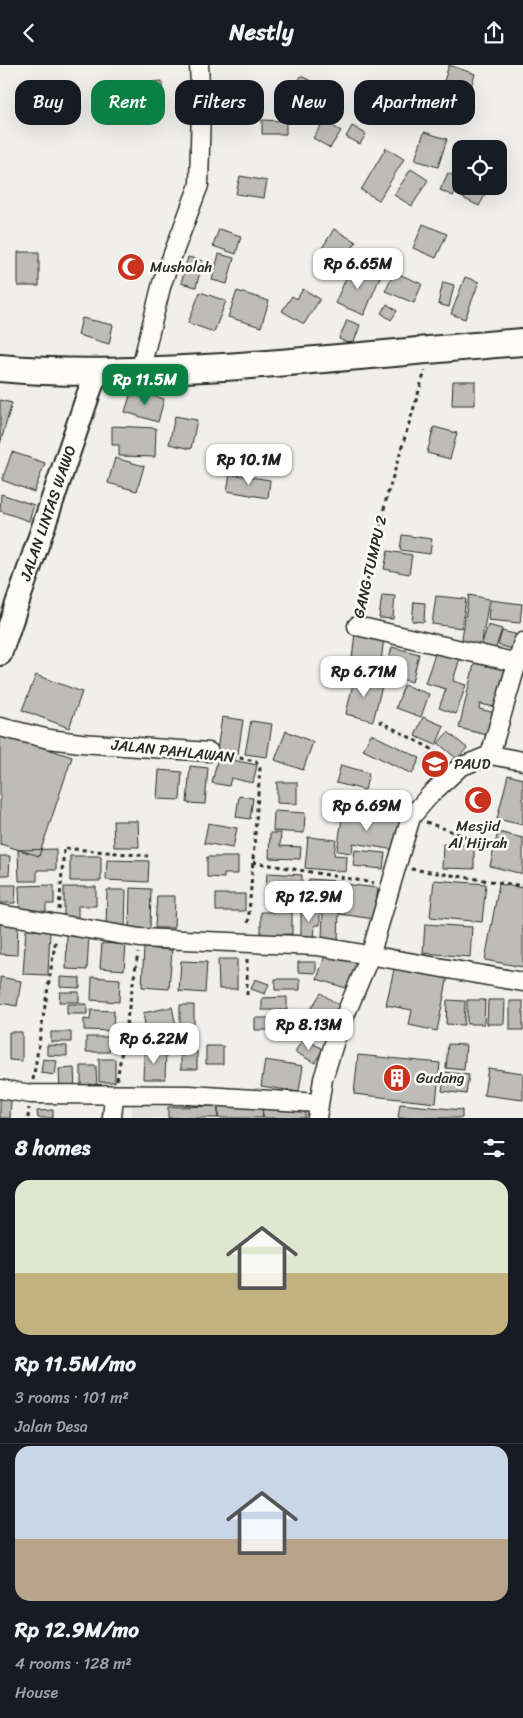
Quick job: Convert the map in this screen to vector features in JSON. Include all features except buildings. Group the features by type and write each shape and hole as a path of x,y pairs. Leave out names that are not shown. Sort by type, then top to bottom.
{"highway":[{"path":"0,368 45,372 140,372 302,362 523,342"},
{"path":"0,352 49,358 85,371"}],"main road":[{"name":"JALAN LINTAS WAWO","path":"0,654 85,371"}],"street":[{"path":"140,372 162,283 198,185 201,107 199,65"},
{"name":"GANG TUMPU 2","path":"357,626 518,663"},
{"path":"490,755 523,642"},
{"name":"JALAN PAHLAWAN","path":"0,727 49,739 81,743 209,752"},
{"path":"0,1089 30,1094 190,1095 318,1110 323,1079 336,1037 370,956 411,817 430,795 460,767 490,755 523,761"},
{"path":"0,914 58,926 140,938 247,941 317,946 523,982"},
{"path":"112,1118 114,1096"}],"path":[{"name":"GANG TUMPU 2","path":"357,626 387,496 432,350"},
{"path":"379,721 430,748 460,767"},
{"name":"JALAN PAHLAWAN","path":"209,752 258,763 260,768 247,941 247,995"},
{"path":"411,817 488,845"},
{"path":"28,1118 30,1094 58,926 64,848 148,856"},
{"path":"253,862 390,886"},
{"path":"396,867 523,886"},
{"path":"114,1096 140,938"}],"shaded area":[{"name":"PAUD","path":"428,751 451,764 443,778 419,765"},
{"path":"132,1106 311,1109 311,1118 132,1118"}],"place":[{"name":"Musholah","path":"131,267"},
{"name":"PAUD","path":"435,764"},
{"name":"Mesjid Al Hijrah","path":"478,800"},
{"name":"Gudang","path":"397,1078"}]}
